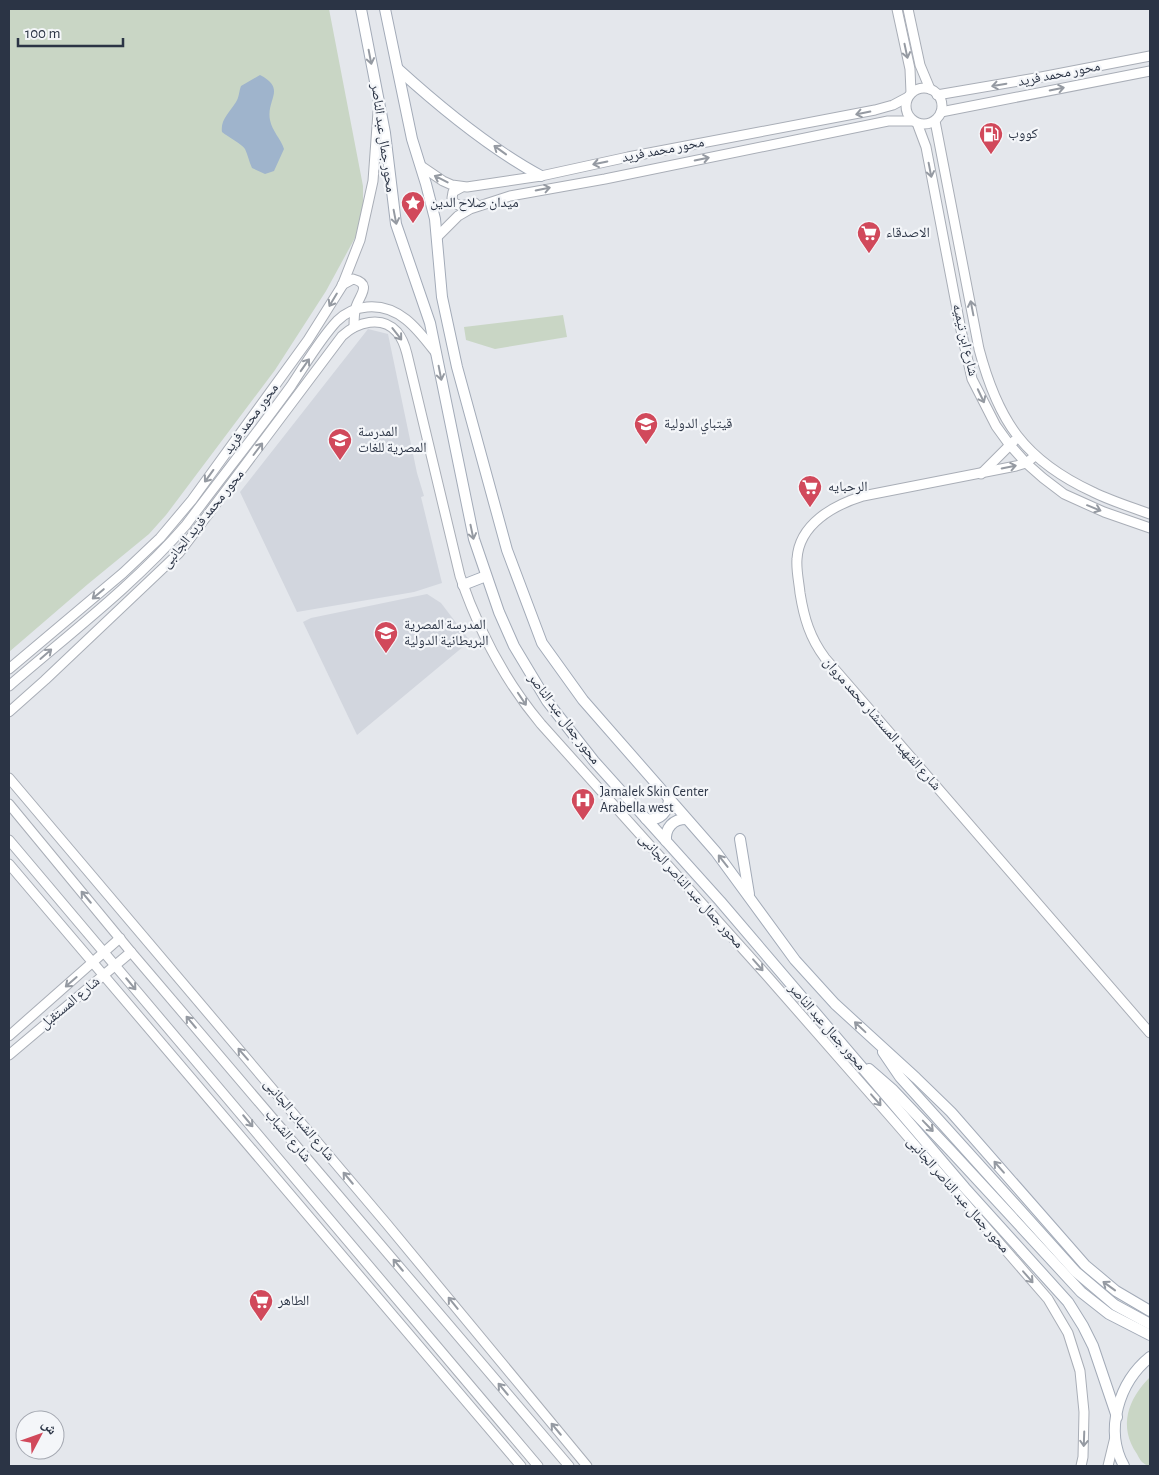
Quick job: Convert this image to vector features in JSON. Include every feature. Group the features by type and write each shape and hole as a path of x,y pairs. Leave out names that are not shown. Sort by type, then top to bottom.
{"main road":[{"name":"محور جمال عبد الناصر","path":"361,9 385,133 396,224 426,307 474,540 499,612 514,646 547,701 570,732 853,1058 899,1118 961,1191 1072,1307 1093,1346 1117,1417"},
{"name":"محور جمال عبد الناصر","path":"385,9 412,139 432,205 438,237 443,307 465,399 507,550 538,633 548,651 582,700 716,852 796,960 835,1004 951,1112 1085,1265 1116,1291 1150,1312"},
{"path":"398,68 509,157 541,176"},
{"path":"463,585 486,576"},
{"path":"646,819 658,818 665,813 669,806 669,798"},
{"path":"666,841 666,832 670,825 678,820 686,819"},
{"path":"740,840 750,898"},
{"path":"879,1045 900,1077 1076,1272 1115,1305 1150,1324"},
{"path":"853,1058 892,1089 1081,1292 1110,1314 1150,1335"},
{"path":"1124,1466 1118,1453 1115,1437 1121,1397 1128,1382 1138,1368 1150,1357"}],"street":[{"path":"897,9 910,68 910,95"},
{"path":"908,9 920,65 933,92 941,100 941,112 935,121 927,124 915,122 907,112 906,102 910,95 920,89 933,92"},
{"name":"محور محمد فريد","path":"933,92 1036,78 1150,56"},
{"name":"محور محمد فريد","path":"941,112 1150,71"},
{"name":"محور محمد فريد","path":"420,166 443,181 462,187 541,176 628,156 875,110 893,105 910,95"},
{"name":"محور محمد فريد","path":"9,669 130,567 176,520 308,340 342,286 360,240 369,202 375,161 379,102"},
{"name":"شارع ابن تيميه","path":"935,121 981,357 997,403 1018,437 1035,456 1058,473 1094,493 1150,514"},
{"name":"محور محمد فريد","path":"438,237 458,216 470,209 510,196 880,123 915,122"},
{"name":"شارع ابن تيميه","path":"915,122 926,147 972,379 986,408 1009,444 1043,478 1064,494 1104,512 1150,528"},
{"path":"462,187 455,190 452,195 452,200 456,205 461,206 476,202 484,204"},
{"path":"342,286 353,279 363,285 364,293 355,310 354,327"},
{"name":"محور محمد فريد","path":"9,686 145,568 172,540 290,387 332,326 342,317 366,307 376,307 397,313 412,325 436,354"},
{"name":"محور جمال عبد الناصر الجانبى","path":"354,327 375,322 387,324 396,331 404,344 463,585 472,609 497,658 527,707 899,1118"},
{"name":"محور محمد فريد الجانبى","path":"9,712 179,552 342,336 354,327"},
{"path":"980,474 1018,437"},
{"name":"شارع الشهيد المستشار محمد مروان","path":"1035,456 1026,462 980,474 863,496 839,505 818,519 802,539 796,559 803,611 811,636 825,658 1150,1033"},
{"path":"83,622 94,633"},
{"name":"شارع الشباب الجانبى","path":"9,778 386,1223 587,1466"},
{"name":"شارع الشباب","path":"9,804 120,938 569,1466"},
{"name":"شارع الشباب","path":"9,840 538,1466"},
{"path":"9,864 520,1466"},
{"name":"شارع المستقبل","path":"9,1036 120,938"},
{"name":"شارع المستقبل","path":"9,1055 132,952"},
{"path":"210,1102 223,1092"},
{"path":"252,1151 264,1141"},
{"name":"محور جمال عبد الناصر الجانبى","path":"961,1191 1045,1296 1068,1333 1080,1371 1084,1412 1081,1466"},
{"path":"1108,1466 1115,1437"}],"shaded area":[{"name":"المدرسة المصرية للغات","path":"368,329 388,334 417,473 424,496 421,497 442,583 414,592 297,612 240,492"},
{"name":"المدرسة المصرية البريطانية الدولية","path":"427,594 441,603 470,641 357,735 303,622 311,618"}],"green space":[{"path":"9,9 329,9 363,186 363,208 356,236 326,291 275,370 166,515 149,534 9,652"},
{"path":"563,315 567,337 495,349 466,340 464,327"},
{"path":"1150,1377 1150,1466 1142,1462 1131,1444 1127,1423 1128,1413 1136,1394"}],"water":[{"path":"260,75 268,80 274,90 270,120 284,149 274,171 265,174 252,168 245,149 222,132 222,124 237,100 241,86"}],"place":[{"name":"كووب","path":"991,155"},
{"name":"ميدان صلاح الدين","path":"413,224"},
{"name":"الاصدقاء","path":"869,254"},
{"name":"قيتباي الدولية","path":"646,445"},
{"name":"المدرسة المصرية للغات","path":"340,461"},
{"name":"الرحبايه","path":"810,508"},
{"name":"المدرسة المصرية البريطانية الدولية","path":"386,654"},
{"name":"Jamalek Skin Center Arabella west","path":"583,821"},
{"name":"الطاهر","path":"261,1322"}]}
